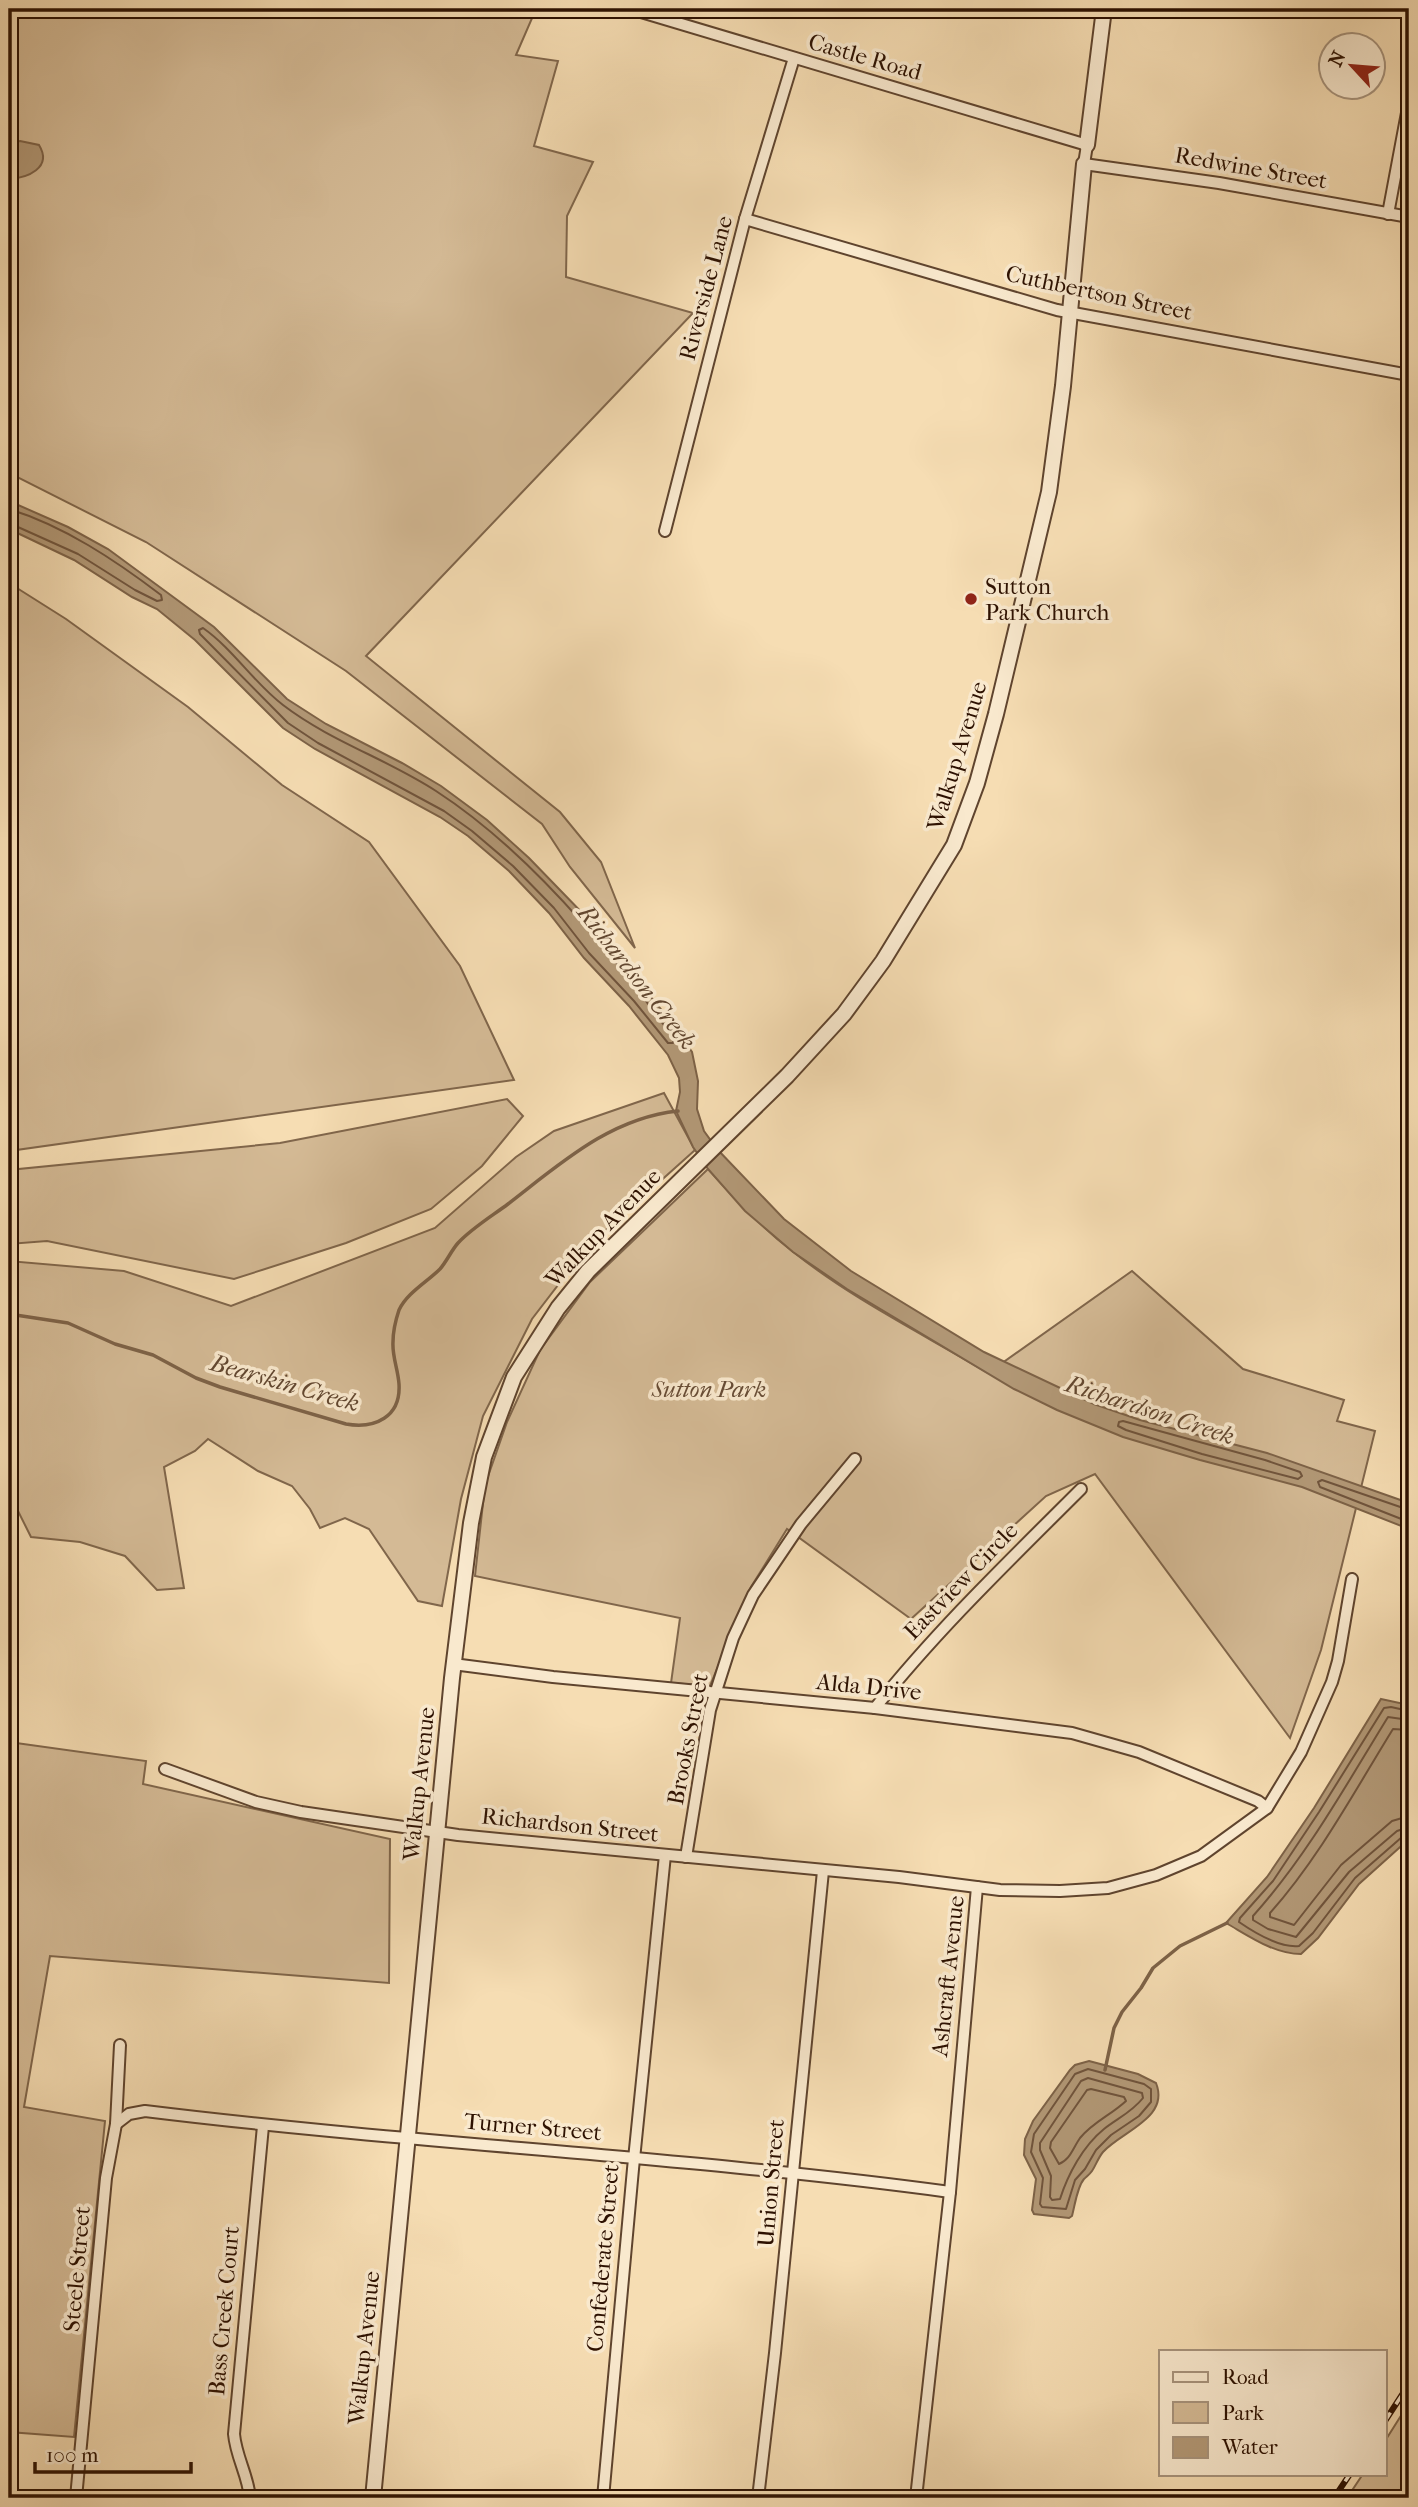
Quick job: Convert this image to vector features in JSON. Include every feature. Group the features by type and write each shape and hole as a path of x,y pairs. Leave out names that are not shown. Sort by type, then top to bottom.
{"street":[{"name":"Castle Road","path":"631,9 1087,145"},
{"path":"1084,164 1104,9"},
{"name":"Riverside Lane","path":"665,531 745,219 794,58"},
{"path":"1388,214 1409,102"},
{"name":"Redwine Street","path":"1084,164 1219,183 1409,217"},
{"name":"Walkup Avenue","path":"373,2498 453,1664 471,1523 484,1457 514,1377 558,1308 588,1271 802,1061 844,1014 883,961 954,845 977,783 1038,544 1055,452 1084,164"},
{"name":"Cuthbertson Street","path":"745,219 1069,312 1409,374"},
{"name":"Brooks Street","path":"686,1857 715,1692 733,1638 753,1595 802,1524 855,1458"},
{"name":"Eastview Circle","path":"875,1708 908,1666 961,1609 1081,1489"},
{"name":"Ashcraft Avenue","path":"916,2498 950,2192 977,1887 999,1890 1108,1888 1156,1875 1201,1856 1267,1808 1300,1752 1332,1682 1352,1579"},
{"name":"Alda Drive","path":"453,1664 875,1708 1059,1731 1108,1741 1139,1752 1258,1801 1267,1808"},
{"name":"Richardson Street","path":"165,1769 268,1805 348,1821 977,1887"},
{"name":"Confederate Street","path":"603,2498 665,1855"},
{"name":"Union Street","path":"758,2498 823,1871"},
{"name":"Steele Street","path":"76,2498 106,2178 116,2124 120,2045"},
{"name":"Turner Street","path":"116,2124 129,2113 145,2111 263,2126 408,2137 858,2180 950,2192"},
{"name":"Bass Creek Court","path":"250,2498 245,2474 236,2454 234,2434 263,2126"}],"green space":[{"path":"9,9 536,9 516,55 558,61 534,146 593,162 567,216 566,277 693,313 366,656 560,812 601,862 635,948 570,867 542,824 346,671 146,542 9,473"},
{"path":"9,583 66,619 188,707 282,785 369,842 460,966 514,1080 9,1151"},
{"path":"664,1093 695,1150 588,1246 532,1319 483,1416 461,1499 442,1606 418,1601 369,1529 345,1518 320,1528 310,1509 292,1486 258,1471 208,1439 195,1451 164,1467 184,1588 157,1590 125,1556 80,1542 31,1537 9,1493 9,1261 124,1271 231,1306 435,1228 516,1157 554,1131"},
{"path":"507,1099 523,1116 482,1166 431,1209 346,1243 234,1279 47,1241 9,1244 9,1170 280,1143"},
{"name":"Sutton Park","path":"708,1169 759,1222 815,1268 863,1300 988,1373 1132,1271 1243,1369 1344,1400 1337,1421 1375,1431 1321,1650 1290,1738 1095,1474 1046,1496 911,1619 787,1529 751,1587 710,1686 671,1683 680,1618 475,1576 485,1485 507,1422 540,1350 590,1282"},
{"path":"9,1742 146,1761 143,1784 390,1839 389,1983 50,1956 24,2107 105,2121 74,2437 9,2432"},
{"path":"1409,2403 1409,2498 1347,2498 1362,2476 1386,2476 1386,2439"}],"water":[{"path":"20,141 39,145 43,160 30,174 9,179 9,143"},
{"path":"9,501 68,527 108,549 214,627 287,699 326,724 441,786 487,820 529,858 590,921 692,1052 698,1081 697,1109 704,1131 717,1149 784,1219 851,1271 984,1352 1094,1404 1140,1420 1267,1453 1409,1503 1409,1529 1302,1487 1123,1437 1057,1410 1014,1389 847,1289 793,1252 745,1211 708,1169 693,1147 676,1111 680,1092 679,1078 668,1055 549,913 509,871 468,836 440,817 315,749 283,728 195,640 157,609 132,597 74,560 9,529"},
{"path":"1381,1699 1409,1705 1409,1839 1359,1884 1318,1938 1301,1954 1271,1948 1226,1923 1267,1877 1314,1808"},
{"path":"1089,2061 1138,2074 1156,2083 1159,2095 1156,2106 1142,2123 1103,2152 1082,2182 1072,2216 1069,2218 1034,2214 1032,2210 1036,2179 1024,2155 1025,2139 1033,2121 1070,2070 1075,2065"}],"waterway":[{"name":"Bearskin Creek","path":"9,1314 68,1323 115,1344 153,1355 196,1378 220,1387 346,1424 367,1425 384,1418 396,1405 399,1384 393,1347 399,1310 412,1293 440,1269 458,1243 587,1145 630,1123 653,1115 678,1111"},
{"path":"1105,2070 1114,2028 1153,1968 1180,1946 1227,1923"}],"railway":[{"path":"1386,2419 1409,2384"},
{"path":"1334,2498 1349,2476"}],"place":[{"name":"Sutton Park Church","path":"971,599"}],"water label":[{"name":"Richardson Creek","path":"637,977"},
{"name":"Richardson Creek","path":"1150,1410"}]}
